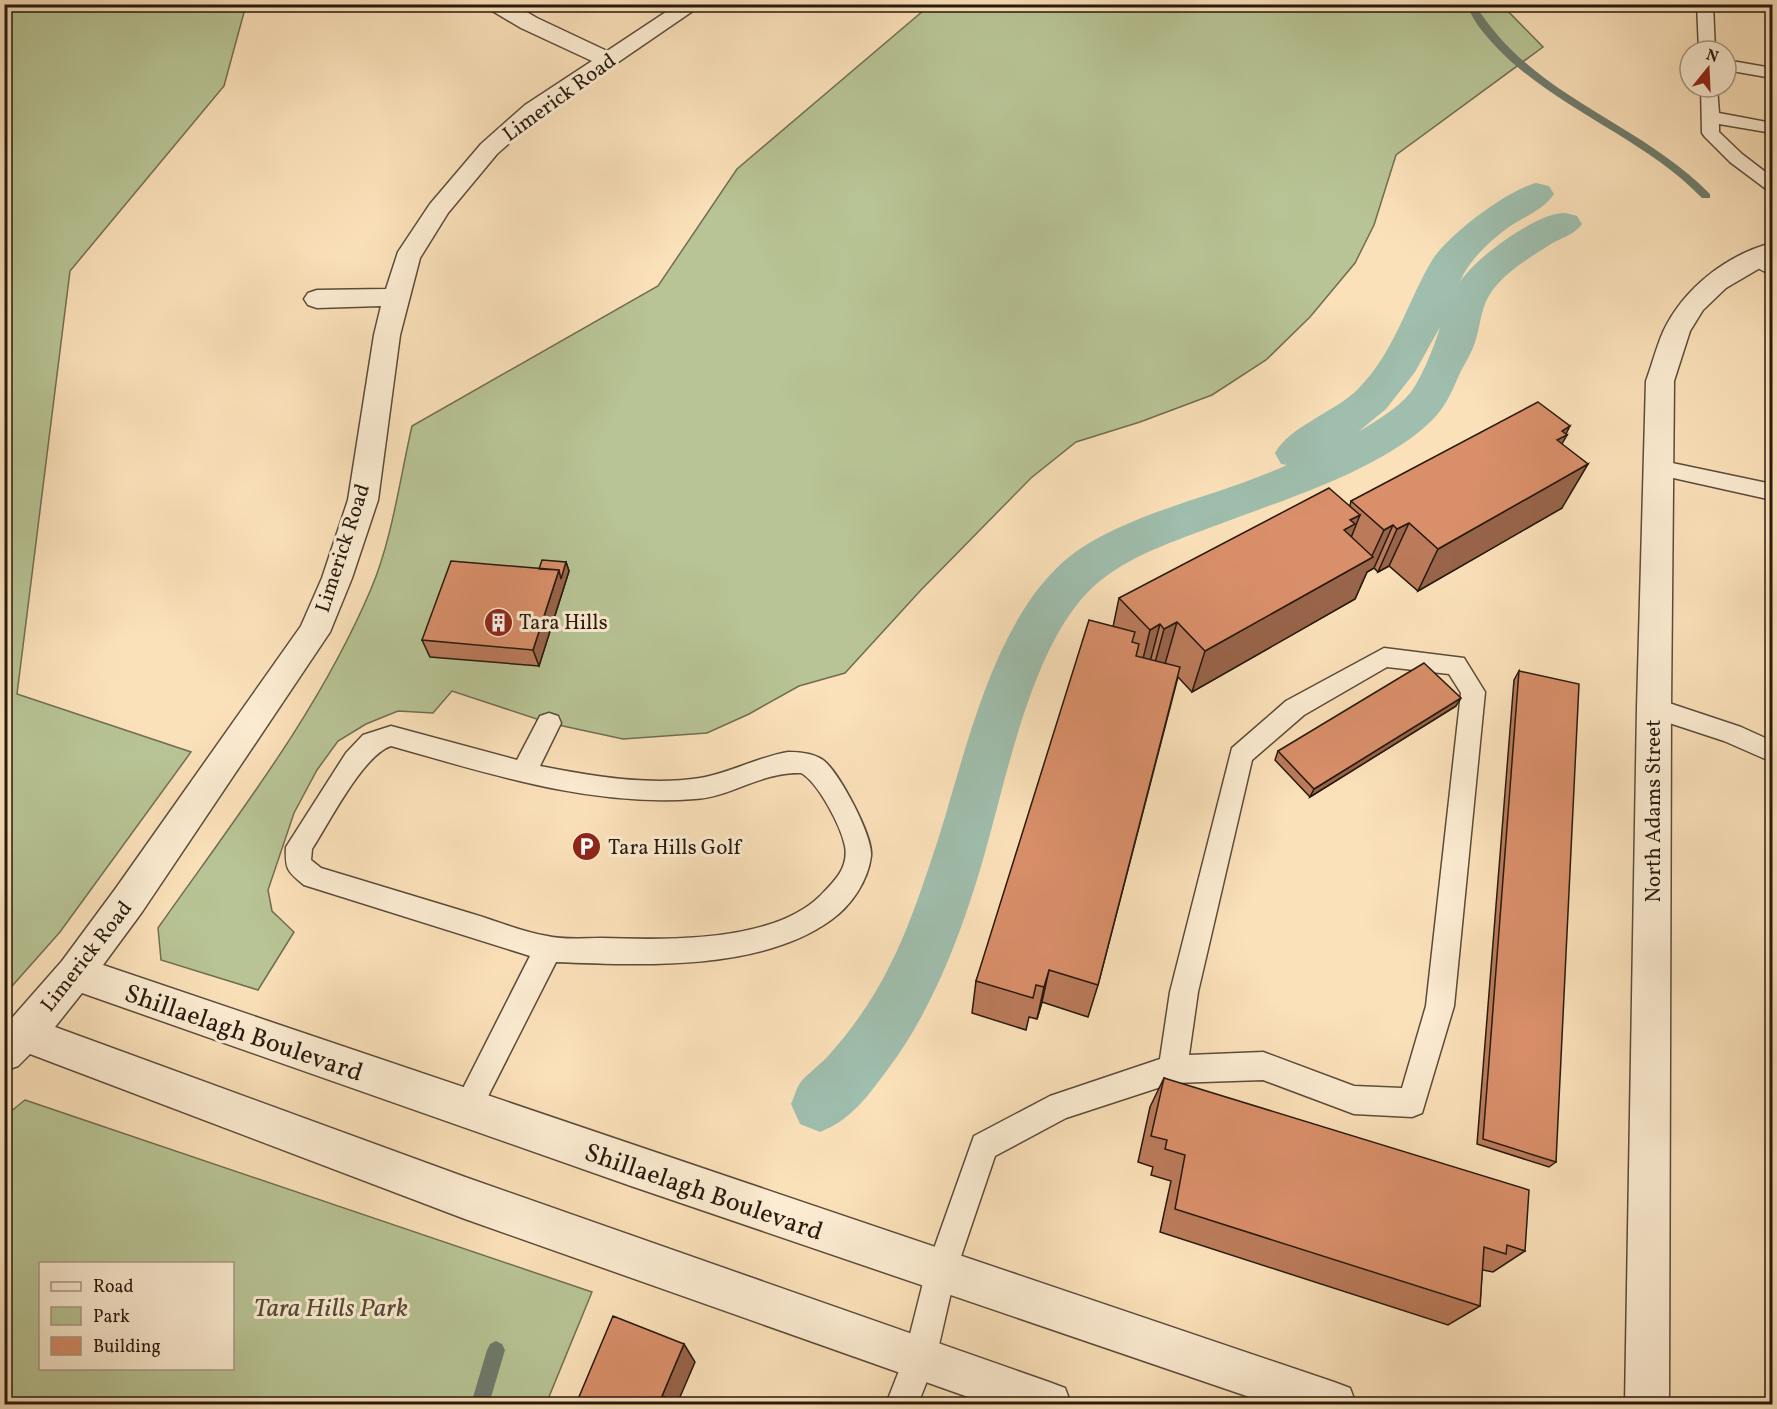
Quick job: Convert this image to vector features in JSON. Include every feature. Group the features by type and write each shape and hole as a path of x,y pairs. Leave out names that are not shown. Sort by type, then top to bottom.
{"street":[{"path":"497,4 529,23 607,60"},
{"name":"Limerick Road","path":"15,1043 75,973 142,881 314,632 337,578 363,500 387,335 407,258 438,209 489,150 533,110 693,4"},
{"name":"North Adams Street","path":"1647,1404 1654,708 1660,381 1678,329 1695,303 1719,281 1767,259"},
{"path":"317,299 397,297"},
{"name":"Shillaelagh Boulevard","path":"75,973 466,1110 1334,1404"},
{"path":"15,1043 465,1198 1049,1404"}],"lane":[{"path":"1705,4 1706,39"},
{"path":"1738,68 1773,73"},
{"path":"1709,99 1711,133 1736,158 1773,185"},
{"path":"1710,117 1773,128"},
{"path":"1658,468 1773,492"},
{"path":"902,1404 921,1358 941,1271 984,1146 1060,1106 1173,1069 1263,1066 1354,1100 1412,1103 1440,1006 1473,692 1456,664 1384,657 1295,708 1241,755 1184,992 1173,1069"},
{"path":"1654,708 1731,734 1773,752"},
{"path":"524,772 549,723"},
{"path":"391,736 571,784 653,791 702,788 768,766 797,762 811,766 825,780 859,847 853,878 835,903 795,928 742,944 633,952 548,949 314,877 298,865 299,847 355,760 372,742 391,736"},
{"path":"466,1110 548,949"}],"green space":[{"path":"5,4 246,5 224,86 70,271 17,694 191,752 60,932 5,994"},
{"path":"930,5 1502,5 1543,47 1396,155 1374,225 1355,263 1310,317 1266,360 1212,395 1140,422 1076,442 1031,478 920,591 845,673 799,686 749,714 707,733 623,739 549,723 452,691 433,713 398,711 366,724 338,741 317,770 294,813 268,890 272,911 294,932 258,990 161,960 158,928 274,764 301,722 350,634 371,589 385,550 412,426 658,286 737,169"},
{"name":"Tara Hills Park","path":"25,1100 592,1292 546,1404 5,1404 5,1116"}],"building":[{"path":"1538,402 1570,426 1562,431 1567,435 1557,440 1588,464 1438,549 1409,523 1397,529 1393,525 1384,530 1351,501"},
{"path":"1329,488 1360,515 1350,520 1355,524 1344,530 1373,557 1205,651 1177,622 1164,629 1160,624 1150,630 1119,598"},
{"path":"542,560 566,562 561,579 559,570 539,569"},
{"name":"Tara Hills","path":"451,561 559,570 533,650 422,640"},
{"path":"1089,620 1135,632 1132,642 1139,644 1136,656 1180,667 1098,985 1049,970 1044,987 1036,985 1033,998 976,981"},
{"path":"1424,663 1461,698 1314,789 1278,751"},
{"path":"1519,671 1579,684 1556,1162 1483,1139"},
{"path":"1164,1078 1529,1190 1525,1251 1507,1245 1506,1254 1484,1247 1480,1306 1175,1209 1185,1155 1165,1149 1167,1140 1151,1136"},
{"path":"613,1316 684,1344 662,1396 685,1404 576,1404"}],"waterway":[{"path":"1470,4 1485,29 1507,53 1534,76 1680,171 1706,196"},
{"path":"1296,453 1340,424 1372,399 1401,362 1423,322 1449,263 1494,221 1536,194"},
{"path":"820,1104 849,1075 885,1028 911,981 941,908 963,841 983,767 1024,651 1048,612 1071,581 1100,558 1139,537 1296,479 1358,451 1399,426 1427,400 1456,341 1464,305 1479,281 1502,260 1541,234 1564,224"},
{"path":"480,1404 496,1350"}],"place":[{"name":"Tara Hills","path":"498,622"},
{"name":"Tara Hills Golf","path":"587,847"}]}
